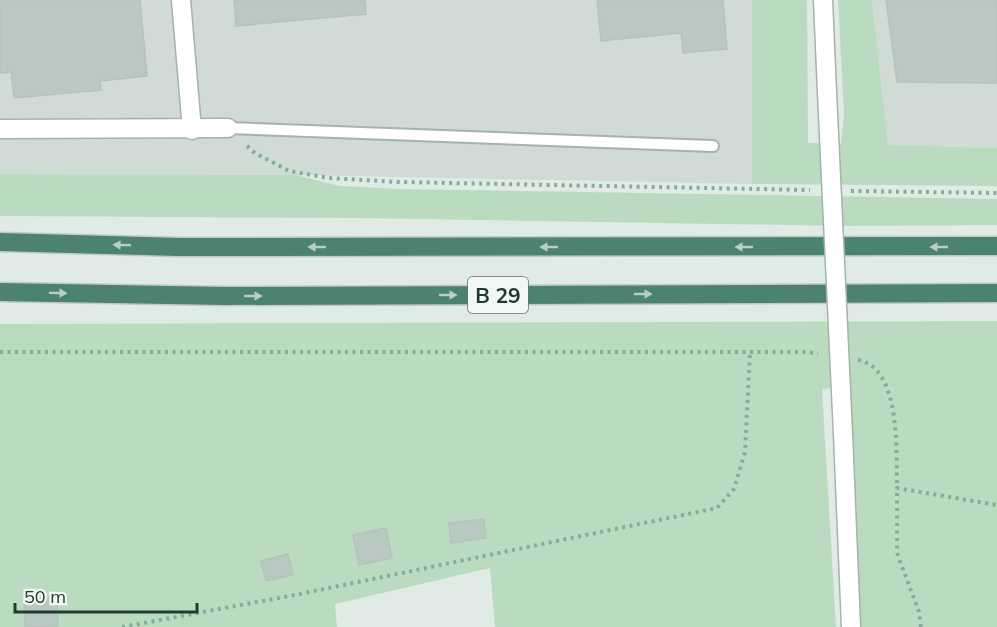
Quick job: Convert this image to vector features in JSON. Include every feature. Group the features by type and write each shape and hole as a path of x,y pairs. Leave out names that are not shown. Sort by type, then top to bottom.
{"highway":[{"name":"B 29","path":"0,242 179,247 997,246"},
{"name":"B 29","path":"0,292 224,296 997,293"}],"street":[{"path":"182,0 192,130"},
{"path":"823,0 851,627"},
{"path":"0,129 192,130 228,128"}],"lane":[{"path":"228,128 713,146"}],"path":[{"path":"228,128 255,153 289,171 329,178 398,183 822,190"},
{"path":"845,191 997,193"},
{"path":"0,352 808,352 820,354"},
{"path":"122,627 295,595 717,508 734,489 745,452 750,353"},
{"path":"854,360 865,362 882,376 893,405 897,553 919,612 921,627"},
{"path":"897,488 997,505"}],"shaded area":[{"path":"0,0 752,0 752,184 297,175 0,174"},
{"path":"872,0 997,0 997,148 888,145"}],"green space":[{"path":"752,0 807,0 808,143 841,144 844,114 838,0 872,0 888,145 997,148 997,186 752,184"},
{"path":"0,174 296,175 340,186 402,189 997,199 997,225 847,226 357,218 0,216"},
{"path":"997,321 997,627 860,627 850,386 822,389 836,627 495,627 490,568 335,604 337,627 0,627 0,324"}],"building":[{"path":"0,0 140,0 147,76 100,81 101,90 14,98 11,72 0,73"},
{"path":"234,0 365,0 366,14 236,26"},
{"path":"597,0 723,0 727,49 683,53 681,33 601,41"},
{"path":"886,0 997,0 997,83 897,82"},
{"path":"484,519 486,538 451,543 449,523"},
{"path":"386,528 392,558 359,565 353,535"},
{"path":"288,554 293,575 266,581 261,561"},
{"path":"57,597 58,626 25,627 24,599"}]}
